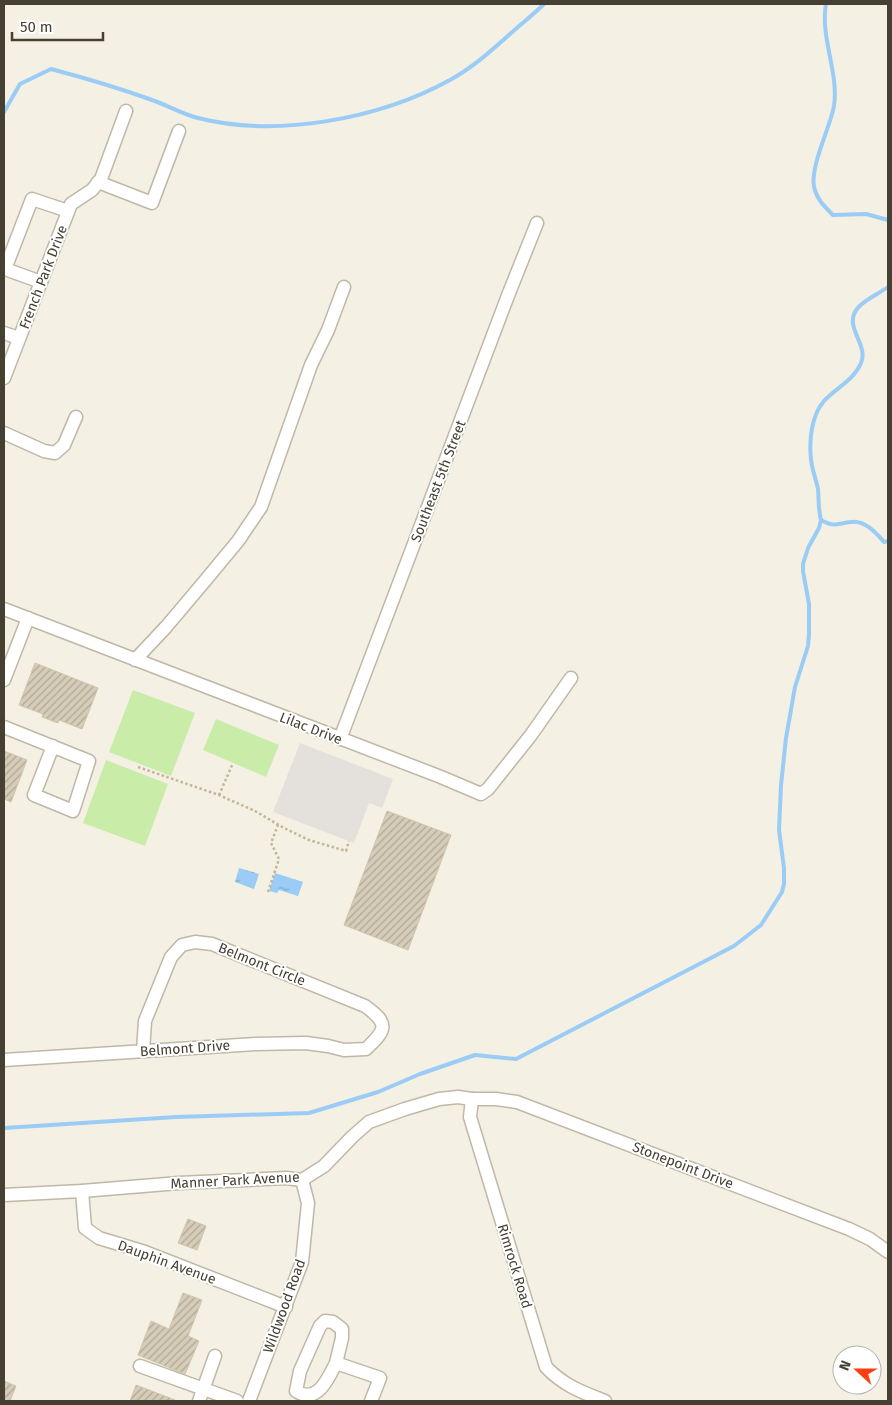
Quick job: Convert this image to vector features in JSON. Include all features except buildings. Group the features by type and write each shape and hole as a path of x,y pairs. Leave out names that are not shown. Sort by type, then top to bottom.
{"street":[{"path":"41,282 5,269 32,198 70,208 92,190 98,182 126,111"},
{"path":"98,182 152,203 179,131"},
{"name":"French Park Drive","path":"4,378 70,208"},
{"name":"Southeast 5th Street","path":"340,739 537,223"},
{"path":"135,660 166,627 238,541 261,507 311,365 328,330 344,287"},
{"path":"4,333 19,338"},
{"path":"4,433 44,451 55,453 64,445 76,416"},
{"name":"Lilac Drive","path":"4,609 481,794 488,789 531,735 571,678"},
{"path":"4,680 8,654 28,618"},
{"path":"4,727 53,746 89,761 72,811 34,795 53,746"},
{"name":"Belmont Circle","path":"143,1051 145,1022 171,957 182,944 195,942 212,944 366,1006 378,1015 382,1024 380,1036 366,1049"},
{"name":"Belmont Drive","path":"4,1060 256,1044 306,1043 344,1050 366,1049"},
{"name":"Manner Park Avenue","path":"4,1195 82,1191 179,1182 286,1178 302,1180 324,1166 352,1137 370,1122 404,1109 439,1099 458,1097 472,1099"},
{"name":"Stonepoint Drive","path":"472,1099 496,1098 517,1102 850,1229 870,1239 888,1252"},
{"name":"Rimrock Road","path":"472,1099 470,1117 546,1366 557,1378 577,1391 605,1401"},
{"name":"Wildwood Road","path":"249,1401 302,1262 308,1204 302,1180"},
{"name":"Dauphin Avenue","path":"82,1191 85,1228 99,1238 145,1252 286,1307"},
{"path":"325,1321 333,1322 342,1329 342,1338 336,1363 321,1391 313,1399 301,1397 296,1391 300,1371 320,1326 325,1321"},
{"path":"199,1401 216,1356"},
{"path":"336,1363 380,1378 371,1401"},
{"path":"140,1366 237,1401"}],"path":[{"path":"219,795 233,763"},
{"path":"138,767 219,795 309,840 346,851 349,841"},
{"path":"268,892 279,859 271,843 278,825"}],"green space":[{"path":"133,690 195,713 171,776 109,752"},
{"path":"216,719 279,745 266,777 203,750"},
{"path":"106,760 168,784 145,846 83,823"}],"shaded area":[{"path":"300,743 393,779 382,808 369,803 354,843 273,812"}],"water":[{"path":"239,868 259,874 254,889 235,882"},
{"path":"275,873 303,882 298,896 279,890 277,893 269,891"}],"waterway":[{"path":"4,112 20,84 51,69 127,91 198,118 229,124 261,126 294,125 327,121 392,105 422,94 450,80 481,59 544,4"},
{"path":"826,4 825,29 835,93 832,115 815,169 815,192 824,206 833,215 866,214 888,220"},
{"path":"888,287 863,303 853,316 854,329 862,349 861,363 854,374 829,396 820,407 814,421 810,444 821,520 833,524 861,523 870,528 884,542 888,541"},
{"path":"4,1128 176,1117 309,1113 378,1092 420,1074 475,1055 516,1059 734,946 761,925 782,892 784,884 779,830 781,785 786,738 795,687 808,646 809,634 809,604 803,564 821,520"}]}
